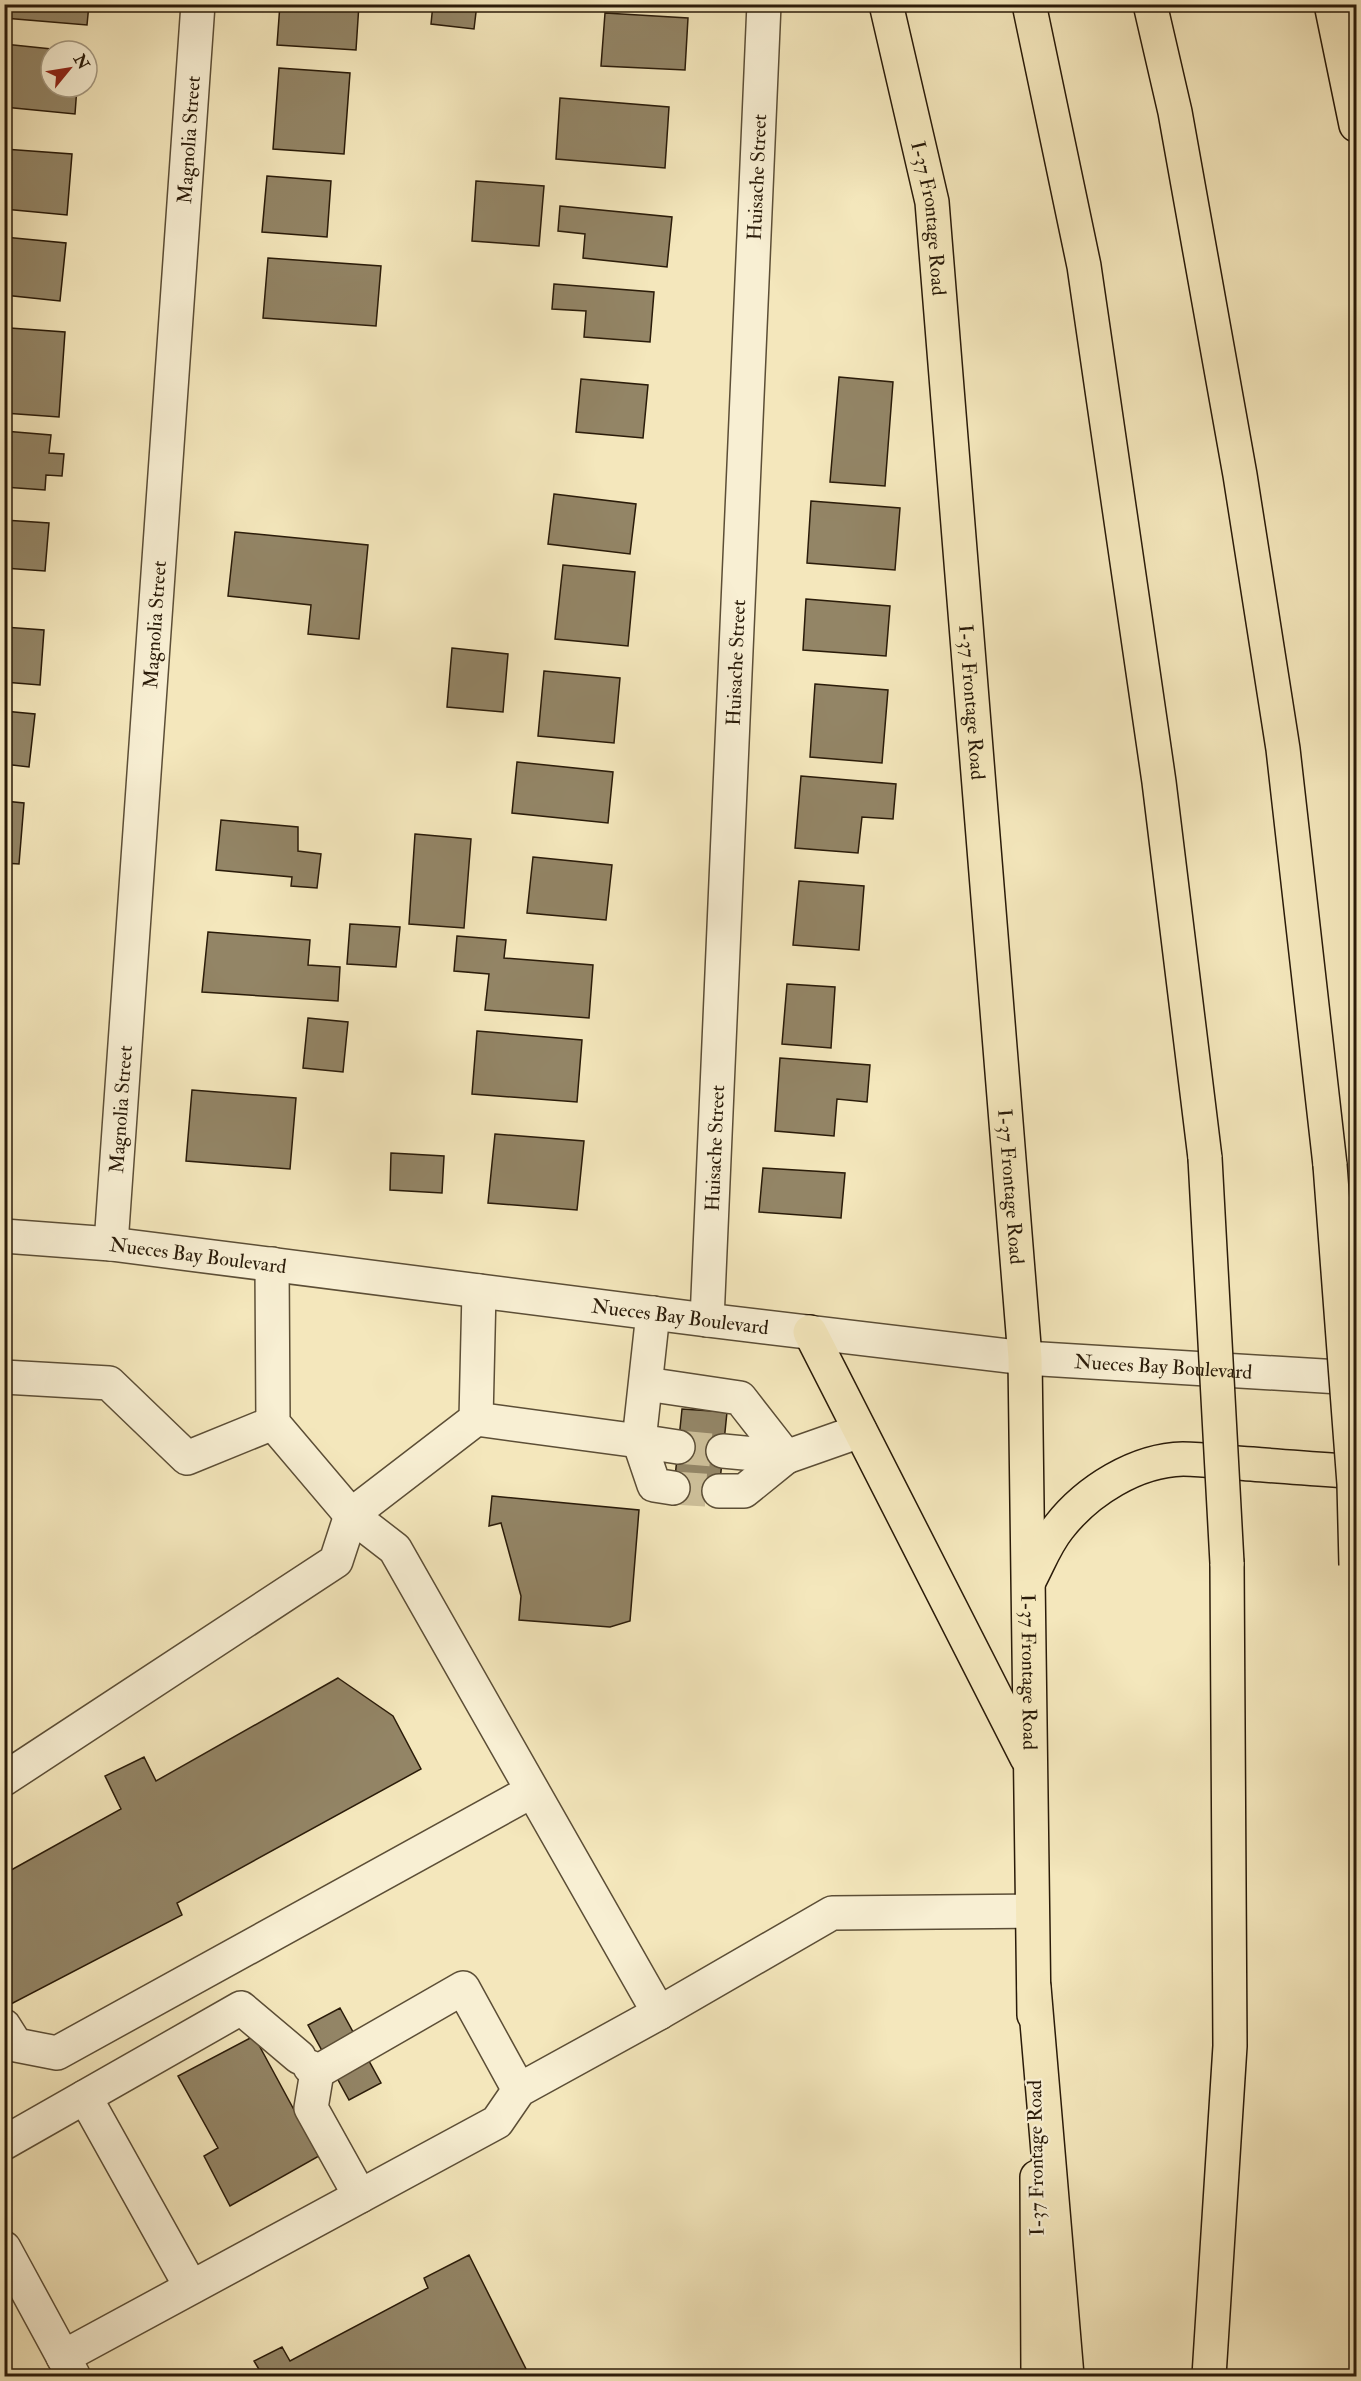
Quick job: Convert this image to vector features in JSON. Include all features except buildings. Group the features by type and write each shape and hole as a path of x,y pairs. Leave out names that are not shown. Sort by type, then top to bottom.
{"main road":[{"name":"I-37 Frontage Road","path":"886,4 932,202 1025,1358 1038,2376"},
{"path":"1029,4 1084,266 1159,782 1205,1158 1227,1563 1230,2046 1209,2376"},
{"path":"1150,4 1175,112 1240,475 1283,749 1330,1165 1351,1437 1356,1566"},
{"path":"1331,4 1356,126"},
{"path":"810,1332 1031,1765"},
{"path":"1028,1586 1044,1550 1059,1527 1078,1506 1100,1489 1126,1474 1152,1465 1182,1459 1356,1472"},
{"path":"1034,1987 1067,2376"}],"street":[{"name":"Magnolia Street","path":"111,1244 198,4"},
{"name":"Huisache Street","path":"707,1320 764,4"},
{"path":"1348,78 1356,38"},
{"name":"Nueces Bay Boulevard","path":"4,1236 111,1244 1025,1358 1356,1378"},
{"path":"272,1264 273,1423 351,1515 395,1549 659,2013"},
{"path":"476,1419 479,1291"},
{"path":"653,1313 639,1442 654,1485 673,1488"},
{"path":"4,1377 109,1383 187,1458 273,1423"},
{"path":"646,1384 740,1398 786,1457"},
{"path":"4,1779 336,1561 351,1515 476,1419 678,1447"},
{"path":"719,1491 744,1491 786,1457 861,1431"},
{"path":"723,1451 786,1457"},
{"path":"4,2026 16,2045 57,2053 532,1791"},
{"path":"4,2248 69,2367 191,2287 497,2122 519,2090 659,2013 832,1913 1032,1911"},
{"path":"308,2065 464,1988 519,2090"},
{"path":"4,2144 241,2008 308,2065 312,2108 360,2196"},
{"path":"85,2097 191,2287"}],"tunnel":[{"path":"678,1447 723,1451"},
{"path":"673,1488 719,1491"}]}
